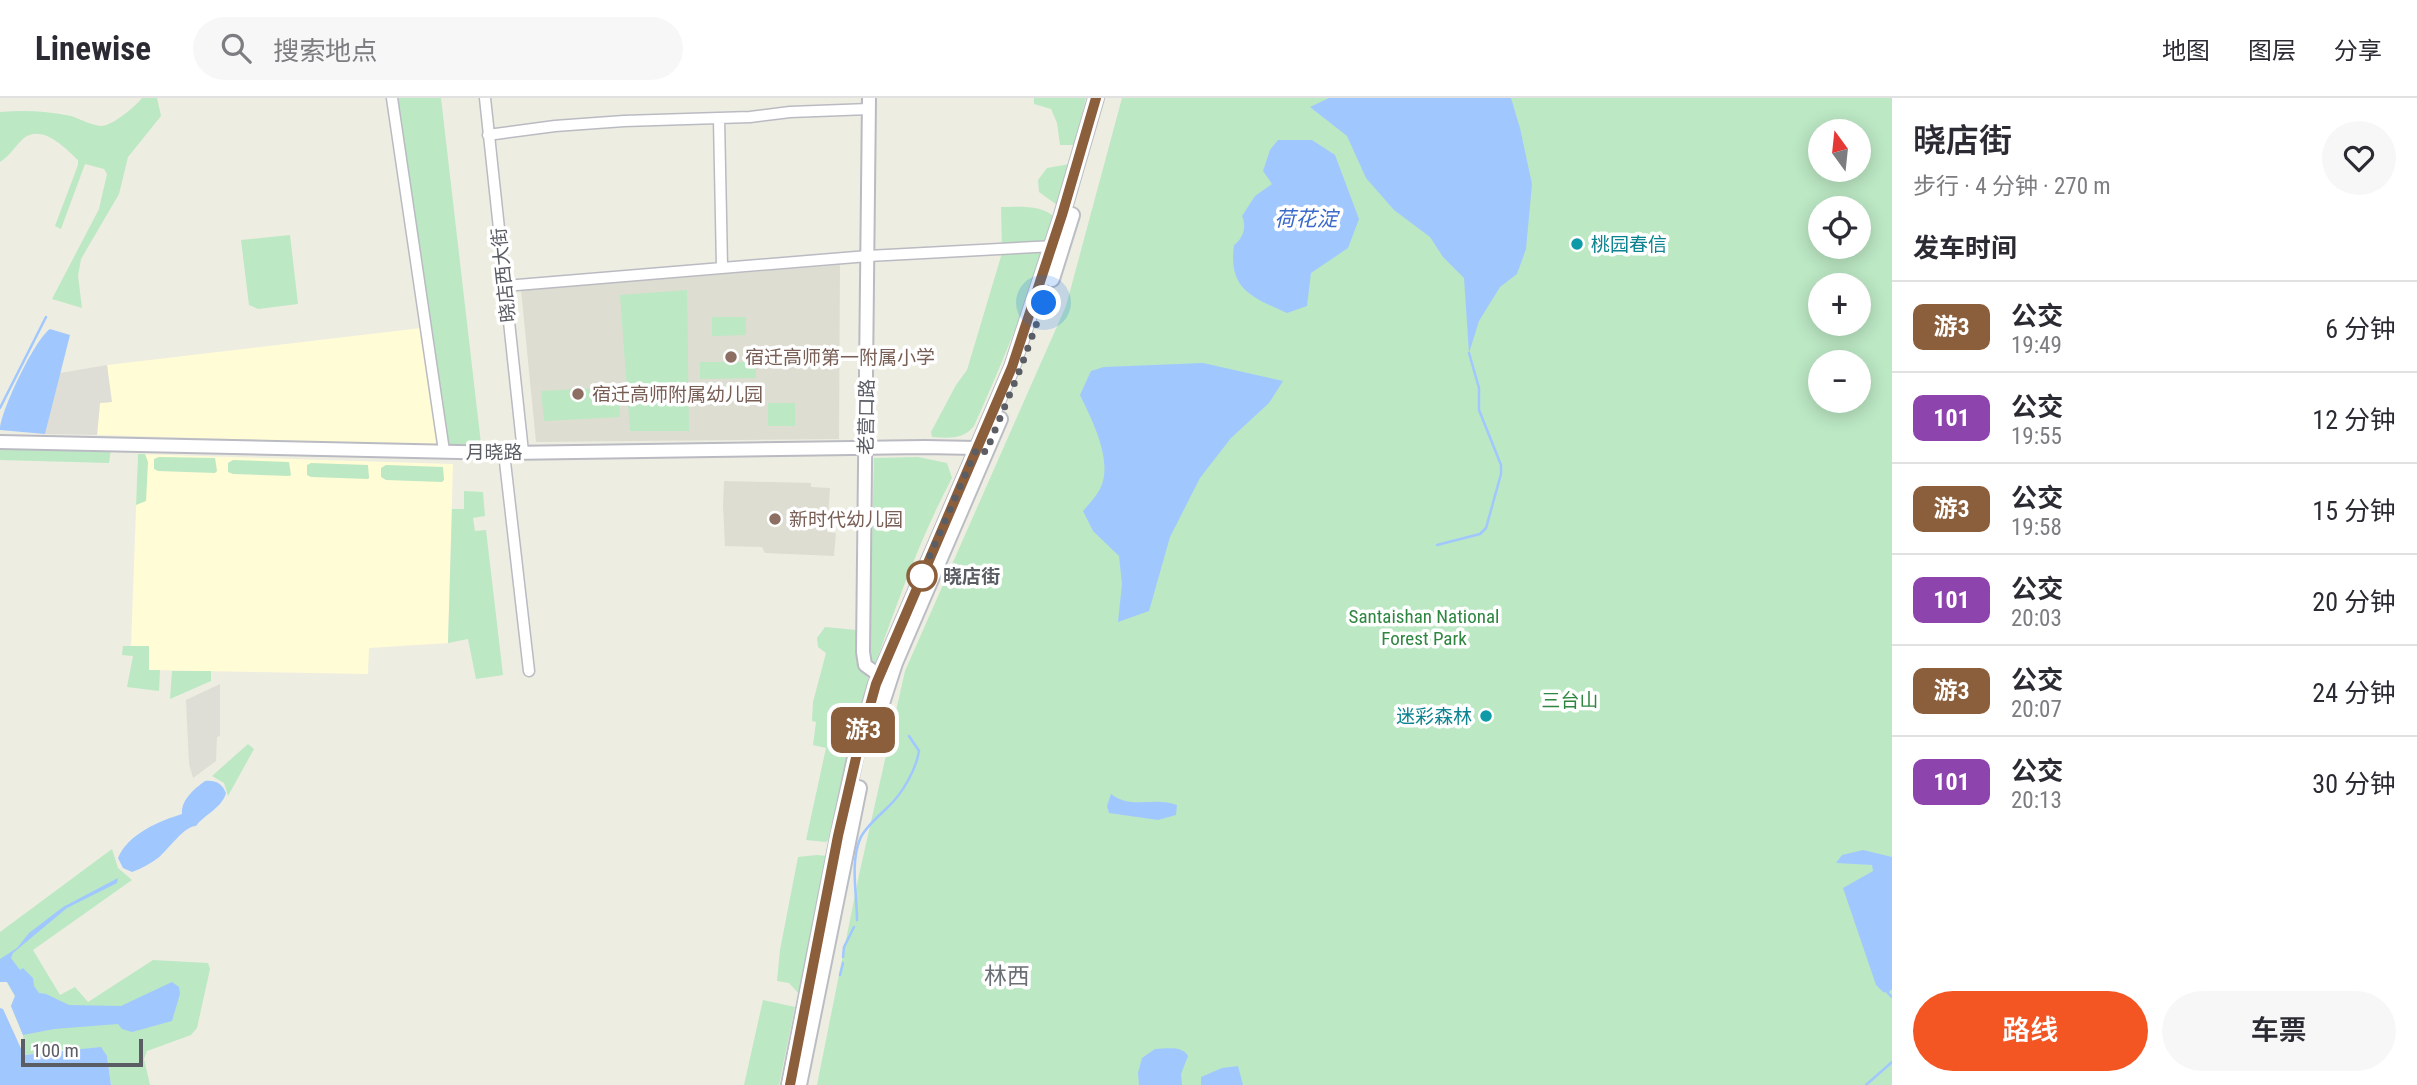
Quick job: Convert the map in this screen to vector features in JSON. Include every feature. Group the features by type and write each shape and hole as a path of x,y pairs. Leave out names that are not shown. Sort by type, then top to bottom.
{"main road":[{"path":"1058,245 1096,98"},
{"path":"789,1085 858,749 885,677 982,450 1021,367 1104,98"},
{"path":"799,1085 865,755 885,677"}],"street":[{"path":"392,98 444,452"},
{"name":"晓店西大街","path":"485,98 523,452"},
{"path":"488,135 563,125 719,118 869,103"},
{"name":"老营口路","path":"869,103 863,652 865,665 885,677"},
{"path":"719,118 722,267"},
{"path":"504,286 868,256 1058,245"},
{"name":"月晓路","path":"0,442 503,453 982,450"},
{"path":"503,453 529,671"}],"shaded area":[{"name":"宿迁高师第一附属小学","path":"840,265 839,439 536,442 521,290"},
{"path":"421,328 440,445 97,435 100,403 111,402 107,365"},
{"path":"107,365 112,402 100,403 97,435 45,434 60,373"},
{"path":"138,454 453,464 448,643 369,648 368,674 149,670 149,646 131,646"},
{"name":"新时代幼儿园","path":"724,481 811,483 811,487 830,488 827,532 836,533 834,556 765,553 762,547 725,546"},
{"path":"220,684 220,736 217,737 216,761 193,778 189,764 186,700"}],"green space":[{"path":"142,98 157,98 161,116 128,157 119,194 81,259 78,276 82,308 52,299 99,209 107,174 104,169 85,164 61,229 55,226 78,160 53,139 31,134 0,162 0,112 53,113 102,126 124,115"},
{"path":"395,98 441,98 481,444 446,445"},
{"path":"1034,98 1086,98 1074,145 1060,145 1057,123 1051,109 1034,104"},
{"name":"Santaishan National Forest Park","path":"1122,98 1892,98 1892,1085 817,1085 859,875 905,671 1066,306"},
{"path":"1070,164 1057,205 1039,192 1038,180 1047,168"},
{"path":"1001,207 1037,208 1055,218 1018,323 974,426 960,436 932,437 931,432 967,370 1002,253"},
{"path":"290,235 298,304 258,309 249,305 241,240"},
{"path":"687,290 689,431 630,431 620,295"},
{"path":"712,317 746,317 746,335 712,336"},
{"path":"700,362 756,362 756,378 700,379"},
{"path":"618,387 620,417 544,421 541,391"},
{"path":"768,403 795,403 795,426 768,426"},
{"path":"0,448 111,449 109,463 0,460"},
{"path":"138,454 145,454 148,462 146,501 136,505"},
{"path":"918,457 947,463 952,478 920,547 875,665 872,666 869,662 874,458"},
{"path":"215,458 217,471 158,471 154,469 154,459"},
{"path":"233,460 289,462 291,475 233,474 228,472 228,463"},
{"path":"307,465 368,465 369,478 311,477 307,475"},
{"path":"386,465 443,467 444,480 386,480 381,477 381,468"},
{"path":"464,491 483,492 485,516 473,518 475,531 486,530 503,675 476,679 468,639 448,643 452,509 464,509"},
{"path":"825,627 856,630 857,663 869,679 826,842 806,840 826,748 813,745 816,722 812,721 813,702 826,653 818,647 817,638"},
{"path":"123,646 149,646 149,670 160,670 159,691 127,687 133,656 122,655"},
{"path":"172,671 211,671 211,681 170,699"},
{"path":"248,744 254,749 228,796 224,783 212,776"},
{"path":"112,849 118,868 132,880 33,950 60,995 75,987 88,1002 153,960 208,963 210,969 197,1028 191,1035 147,1051 144,1059 150,1085 111,1085 107,1056 72,1049 24,1055 23,1035 11,1006 15,996 7,982 0,982 0,932"},
{"path":"827,856 801,996 789,983 777,981 780,950 798,857"},
{"path":"763,1000 795,1007 779,1085 744,1085"}],"water":[{"path":"1329,98 1511,98 1532,184 1526,249 1517,274 1500,287 1479,321 1469,353 1464,278 1443,257 1430,237 1394,210 1366,178 1347,136 1310,107"},
{"name":"荷花淀","path":"1278,140 1312,140 1335,155 1359,219 1348,248 1311,273 1307,306 1287,313 1245,290 1235,272 1233,260 1234,245 1243,232 1242,216 1255,196 1272,184 1263,171 1270,150"},
{"path":"50,329 70,335 45,434 0,430 19,376 36,346"},
{"path":"1203,363 1283,381 1269,403 1231,438 1200,478 1170,537 1149,611 1118,622 1122,584 1119,556 1093,531 1083,511 1100,489 1104,466 1100,441 1080,395 1091,371 1104,367"},
{"path":"205,781 218,783 226,793 217,807 152,862 132,872 123,868 118,858 129,842 154,825 182,814 186,800"},
{"path":"1111,794 1127,801 1177,805 1176,815 1158,820 1109,813 1107,806"},
{"path":"1863,850 1892,857 1892,989 1888,993 1876,985 1843,888 1873,871 1872,865 1836,863 1842,855"},
{"path":"118,878 117,883 67,908 13,953 11,958 20,970 23,968 33,978 39,993 69,1005 121,1006 172,982 179,987 180,994 172,1021 132,1032 122,1029 118,1024 54,1029 23,1035 11,1006 15,996 7,982 0,982 0,959 17,948 29,933 63,907"},
{"path":"0,1008 3,1009 24,1055 101,1047 107,1056 111,1085 0,1085"},
{"path":"1155,1049 1178,1049 1188,1056 1181,1074 1182,1085 1139,1085 1138,1073 1142,1058"},
{"path":"1238,1066 1243,1085 1201,1085 1201,1077 1222,1068"}],"waterway":[{"path":"0,408 46,317"},
{"path":"1437,545 1480,534 1486,528 1501,474 1501,465 1479,410 1479,388 1469,353"},
{"path":"857,920 857,849 865,830 893,802 912,774 919,751 909,736"},
{"path":"843,957 844,947 854,927"},
{"path":"840,975 843,963"},
{"path":"1888,993 1892,997"},
{"path":"1866,1085 1892,1062"}],"bus line":[{"name":"游3","path":"790,1085 838,836 876,684 1012,367 1035,304 1096,98"}],"place":[{"name":"桃园春信","path":"1577,244"},
{"name":"宿迁高师第一附属小学","path":"731,357"},
{"name":"宿迁高师附属幼儿园","path":"578,394"},
{"name":"新时代幼儿园","path":"775,519"},
{"name":"晓店街","path":"922,576"},
{"name":"迷彩森林","path":"1486,716"}],"district":[{"name":"林西","path":"1007,976"}],"route":[{"path":"922,576 918,583 977,448 986,452 1044,303"}],"park label":[{"name":"三台山","path":"1570,700"}]}
